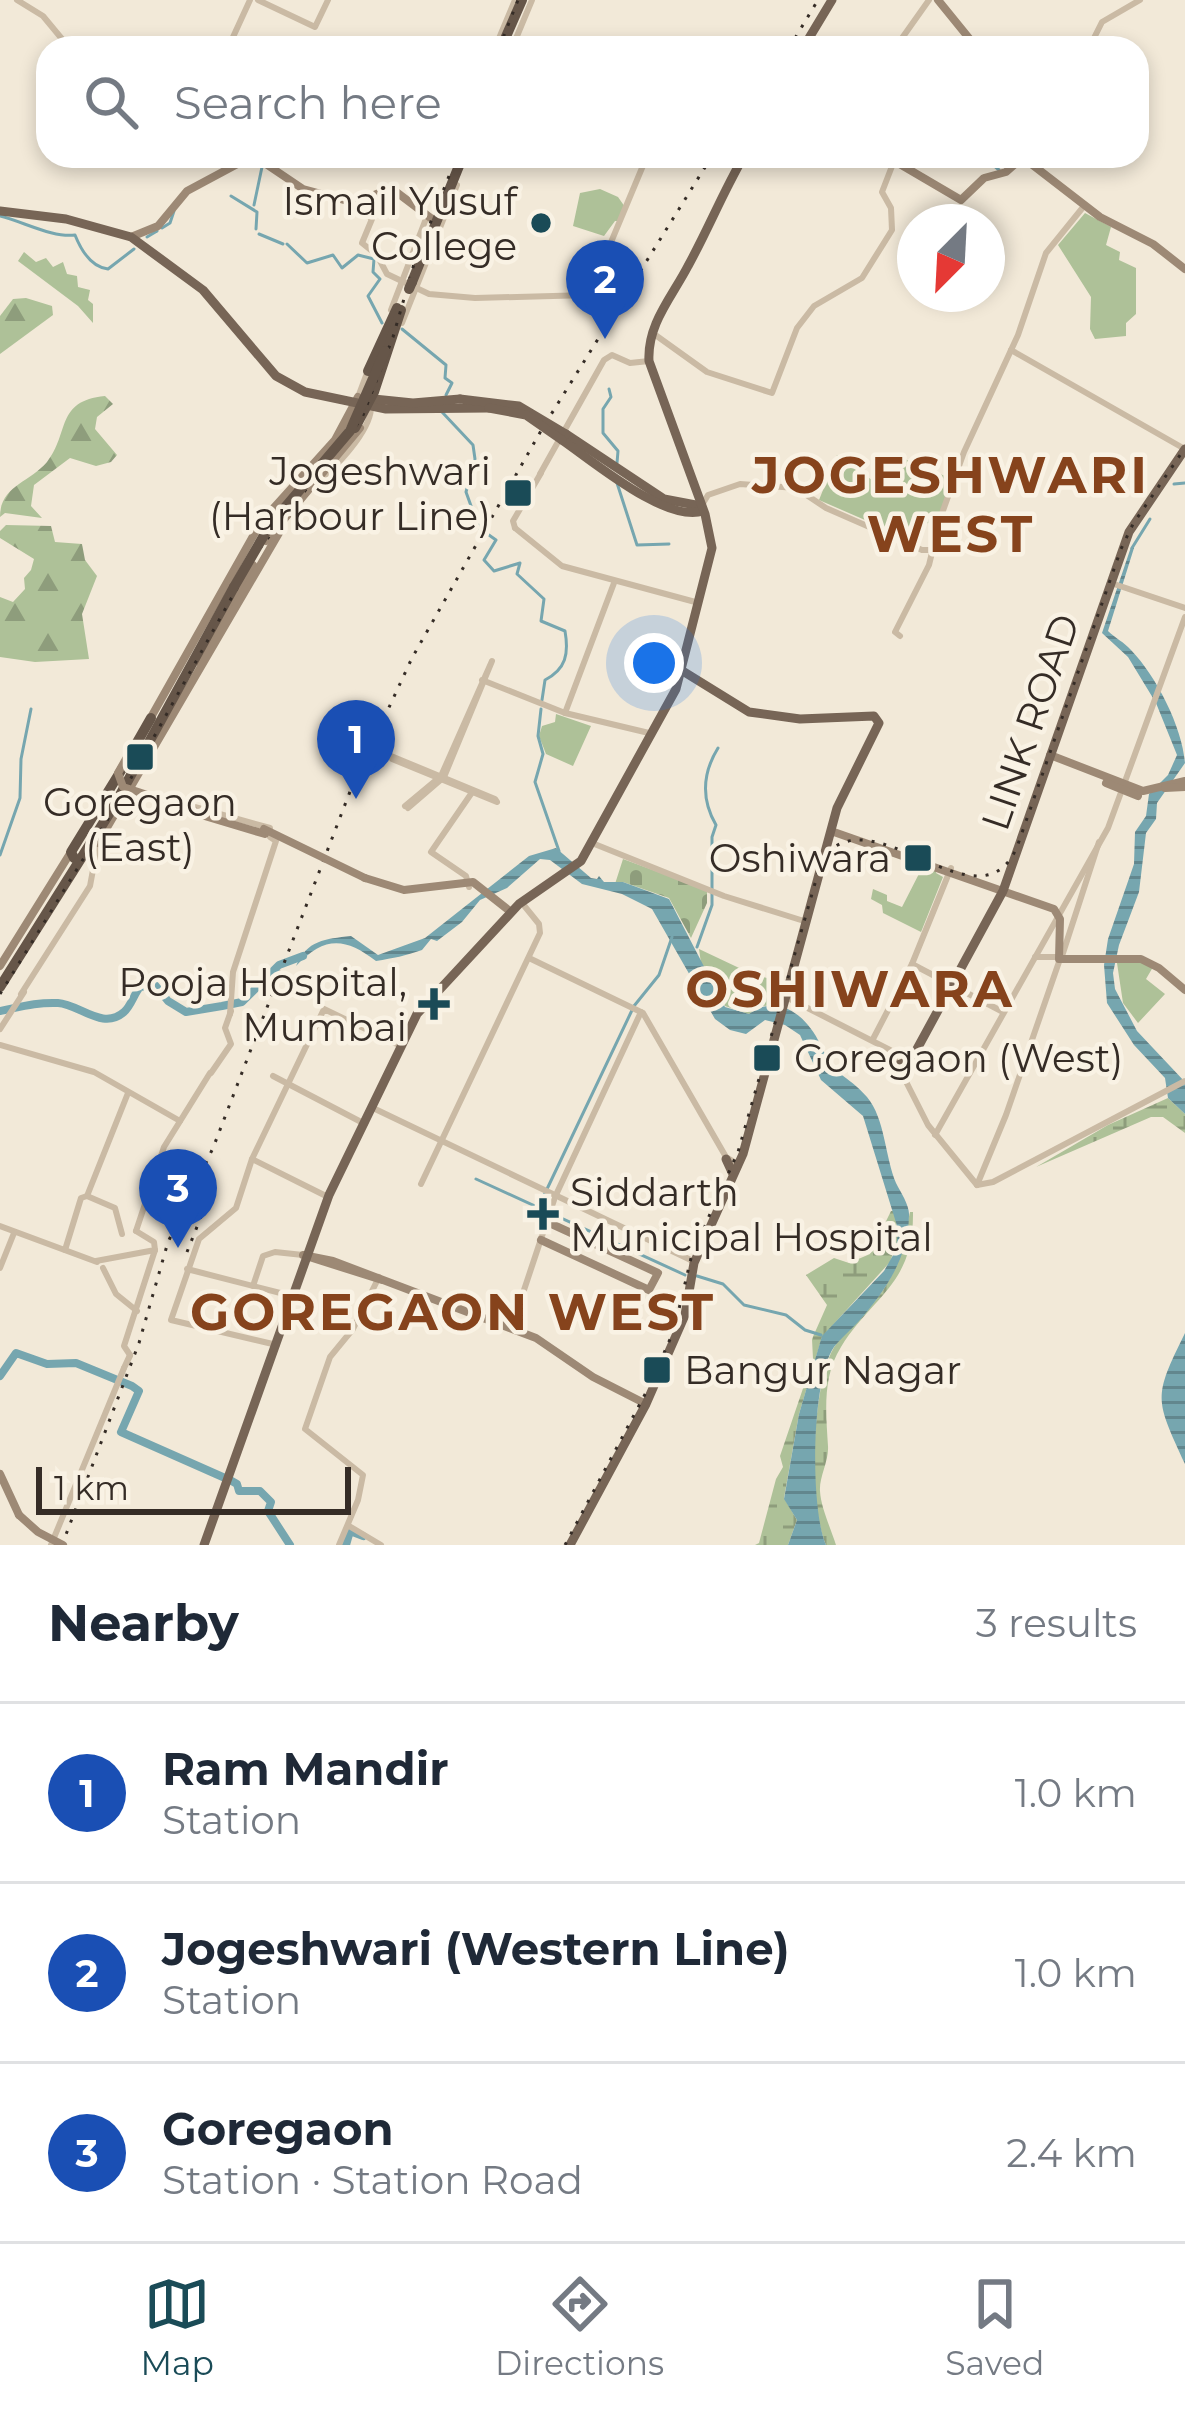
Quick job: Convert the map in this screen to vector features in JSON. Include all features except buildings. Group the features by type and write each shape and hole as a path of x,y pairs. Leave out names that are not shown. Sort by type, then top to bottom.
{"highway":[{"path":"508,36 520,4"},
{"path":"409,285 428,216 457,168"},
{"path":"179,687 206,647 270,525 350,431 459,168"},
{"path":"72,855 110,803 273,529 341,449 379,374 399,309"},
{"path":"0,978 114,806 239,586"},
{"path":"206,622 206,647"},
{"path":"0,978 151,718"}],"main road":[{"path":"812,36 833,0"},
{"path":"937,0 969,36"},
{"path":"137,234 162,223 187,191 227,168"},
{"path":"273,168 303,189 355,203 390,187 428,216"},
{"path":"276,1345 327,1196 423,1005 511,909 581,858 681,672 712,548 646,344 659,308 735,168"},
{"path":"908,168 961,200 1004,168"},
{"path":"1038,168 1086,206 1185,267"},
{"path":"1039,168 1100,213 1154,241 1185,267"},
{"path":"648,361 653,332 722,192"},
{"path":"0,209 74,216 137,234 206,287 282,375 310,389 365,403 418,408 460,399 513,404 534,412 645,496 677,511 699,506"},
{"path":"379,374 396,401"},
{"path":"0,978 134,790 206,622 335,440 365,403 396,401 418,408"},
{"path":"564,434 656,494 699,506"},
{"name":"LINK ROAD","path":"1005,890 1132,532 1185,450"},
{"path":"273,529 239,586 229,616 151,718 118,773 126,789 299,846"},
{"path":"179,687 273,529"},
{"path":"568,1545 686,1315 693,1262 746,1137 838,805 861,767 879,719 755,714 736,708 681,672"},
{"path":"1051,758 1136,791 1176,786"},
{"path":"134,790 264,829 401,893 473,886 511,909"},
{"path":"134,790 299,846"},
{"path":"834,830 1059,912 1061,957 1145,957 1185,988"},
{"path":"903,1069 1005,890"},
{"path":"952,985 1005,890"},
{"path":"753,1114 777,1028"},
{"path":"542,1240 649,1289 658,1273 548,1215"},
{"path":"306,1255 540,1340 593,1377 645,1402"},
{"path":"202,1545 306,1255"},
{"path":"0,1478 18,1516 56,1545"}],"street":[{"path":"17,0 43,16 56,36"},
{"path":"234,36 254,0 315,27 328,0"},
{"path":"906,36 937,0"},
{"path":"1095,36 1102,22 1140,0"},
{"path":"508,36 520,4"},
{"path":"355,203 372,219 362,243 377,255 387,274 428,296 463,300 592,295 644,168"},
{"path":"653,332 702,368 772,393 797,328 814,306 862,278 892,230 891,208 882,192 889,168"},
{"path":"900,636 895,631 936,550 956,479 1052,248 1086,206"},
{"path":"379,374 409,285"},
{"path":"379,374 409,285"},
{"path":"1012,350 1185,450"},
{"path":"648,361 608,358 513,521 558,561 573,568 696,602"},
{"path":"310,486 330,473 356,440 374,410 365,403"},
{"path":"699,506 740,484 796,488 826,508 922,550 936,550"},
{"path":"566,712 610,579"},
{"path":"936,1134 1108,824 1136,791 1155,704 1185,610 1117,584"},
{"path":"409,805 441,778 490,661"},
{"path":"484,679 592,721 648,733"},
{"path":"401,761 472,792 433,852 473,886"},
{"path":"192,808 271,833"},
{"path":"136,1231 164,1151 230,1044 225,1035 234,972 276,842 271,833 192,808"},
{"path":"978,1184 1100,839"},
{"path":"590,840 715,891 807,920"},
{"path":"0,1031 92,878 98,843"},
{"path":"874,1037 950,870"},
{"path":"421,1184 538,931 533,919 511,909"},
{"path":"1035,957 1061,957"},
{"path":"526,958 637,1010 734,1163"},
{"path":"910,963 1003,1013"},
{"path":"785,999 874,1037 890,1051 936,1134 978,1184"},
{"path":"276,1345 171,1321 199,1239 236,1208 252,1159 323,1009 400,1046"},
{"path":"597,1108 637,1010"},
{"path":"512,1328 542,1240 550,1196 560,1188 590,1126 637,1010"},
{"path":"0,1045 86,1069 180,1121"},
{"path":"978,1184 1185,1080"},
{"path":"288,1084 314,1098"},
{"path":"288,1084 364,1122"},
{"path":"65,1250 128,1093"},
{"path":"371,1108 693,1262"},
{"path":"252,1159 327,1196"},
{"path":"84,1197 115,1208 127,1252"},
{"path":"0,1268 11,1231 99,1264 124,1303 137,1311"},
{"path":"56,1545 113,1387 130,1355 124,1348 155,1250 156,1244 136,1231 122,1234"},
{"path":"99,1264 127,1252 155,1250"},
{"path":"254,1286 263,1256 275,1252 306,1255"},
{"path":"187,1269 292,1296"},
{"path":"339,1545 363,1474 305,1429 330,1357 353,1329 380,1279"},
{"path":"349,1526 381,1545"}],"green space":[{"path":"600,189 618,197 625,207 604,236 573,226 580,193"},
{"path":"1085,213 1111,227 1106,245 1120,252 1119,260 1136,268 1136,314 1126,323 1126,336 1095,339 1090,329 1091,297 1058,245"},
{"path":"24,252 36,262 46,258 53,267 63,262 67,274 77,276 78,287 90,290 93,323 18,261"},
{"path":"13,299 52,306 53,315 0,354 0,316"},
{"path":"105,396 113,404 97,417 95,429 117,455 111,462 96,466 70,458 34,485 31,506 42,518 5,513 0,517 10,492 47,462 71,411 89,399"},
{"path":"893,454 952,479 938,521 905,528 904,537 819,500 837,455 872,480 884,457"},
{"path":"6,525 51,526 55,542 82,544 85,560 97,576 82,614 89,659 35,662 0,657 0,597 13,602 25,589 24,578 34,559 0,538"},
{"path":"556,714 591,726 573,766 546,754 539,736 542,726 555,722"},
{"path":"623,859 707,890 707,903 691,938 669,898 623,882 615,884"},
{"path":"924,864 937,868 936,873 943,877 921,932 883,913 882,905 871,899 873,889 902,907"},
{"path":"699,949 754,975 784,982 778,1005 760,1006 749,1014 725,1006 701,963"},
{"path":"1142,962 1153,967 1146,979 1165,994 1138,1023 1123,1003 1117,963"},
{"path":"1168,1098 1185,1114 1185,1133 1163,1117 1151,1117 1036,1167 1108,1125"},
{"path":"895,1211 898,1239 890,1262 822,1337 799,1414 784,1498 797,1520 788,1545 755,1545 813,1359 812,1339 827,1305 806,1275 834,1258 849,1263 870,1254"},
{"path":"910,1212 912,1237 899,1273 853,1329 831,1370 828,1452 820,1491 836,1545 826,1545 815,1477 816,1421 825,1372 834,1347 892,1275"}],"water":[{"path":"1131,547 1108,631 1131,650 1158,687 1179,733 1185,763 1157,803 1156,819 1146,833 1139,892 1113,973 1115,989 1137,1031 1185,1082 1185,1114 1168,1098 1165,1078 1134,1045 1107,1003 1108,939 1134,864 1135,832 1146,816 1149,794 1168,775 1177,755 1156,703 1128,657 1102,633"},
{"path":"556,848 591,878 623,882 669,899 725,1007 749,1014 770,1005 781,1006 799,1016 831,1064 867,1097 878,1116 892,1173 908,1208 908,1231 886,1285 834,1347 826,1364 817,1415 815,1475 826,1545 788,1545 797,1520 784,1499 799,1414 822,1336 884,1271 896,1250 898,1229 863,1116 821,1080 800,1035 765,1020 746,1034 730,1030 715,1019 652,909 622,894 582,884 550,860 540,859 507,888 480,900 462,922 437,941 431,939 422,950 376,961 354,947 335,943 316,949 296,966 311,946 325,940 351,936 378,955 425,938 529,856"},
{"path":"1185,1333 1185,1464 1162,1398 1167,1372"}],"waterway":[{"path":"254,205 262,168"},
{"path":"231,196 257,212 256,229"},
{"path":"162,228 170,223 174,211"},
{"path":"0,216 48,232 75,235 87,257 102,268 108,269 134,249"},
{"path":"147,237 157,231"},
{"path":"259,234 283,244"},
{"path":"287,244 307,263 333,255 342,268 358,255 374,259 373,272 380,279 368,296 382,323"},
{"path":"402,329 446,365 445,378 452,383 446,395"},
{"path":"609,389 603,433 618,451 617,463"},
{"path":"442,412 473,445 475,459 466,492 479,528 496,540 484,560 494,571 520,563 517,574 544,599 541,621 565,631 564,660 545,680 542,700"},
{"path":"617,483 637,545 669,544"},
{"path":"1174,484 1185,483"},
{"path":"1132,548 1150,519"},
{"path":"0,855 20,798 21,759 31,709"},
{"path":"541,709 538,736 543,754 535,782 559,851"},
{"path":"697,947 712,905 716,825 705,786 718,748"},
{"path":"538,1208 634,1006 659,975 672,937"},
{"path":"0,1011 58,1003 108,1019 124,1012 140,987 155,985 186,1012 222,1006 242,1002 279,965 303,956"},
{"path":"476,1179 685,1275"},
{"path":"697,1276 723,1284 744,1305 786,1315 821,1335"},
{"path":"0,1376 16,1353 47,1364 76,1363 132,1386 139,1391 121,1432 225,1478"},
{"path":"230,1480 239,1491 260,1491 271,1502 268,1511 290,1545"},
{"path":"346,1545 350,1531 363,1536"}],"railway":[{"path":"504,36 518,0"},
{"path":"796,36 818,0"},
{"path":"0,994 111,814 257,552 362,418 452,168"},
{"path":"62,1545 139,1343 168,1242 213,1148 351,789 412,658 542,429 705,168"},
{"path":"565,1545 674,1330 692,1254 738,1152 822,859 843,843 868,841 952,871 978,876 1000,870 1017,847 1121,549 1185,448"},
{"path":"187,1252 214,1184"}],"place":[{"name":"Ismail Yusuf College","path":"541,223"},
{"name":"Jogeshwari (Western Line)","path":"605,339"},
{"name":"Jogeshwari (Harbour Line)","path":"518,493"},
{"name":"Goregaon (East)","path":"140,757"},
{"name":"Ram Mandir","path":"356,799"},
{"name":"Oshiwara","path":"918,858"},
{"name":"Pooja Hospital, Mumbai","path":"434,1004"},
{"name":"Goregaon (West)","path":"767,1058"},
{"name":"Siddarth Municipal Hospital","path":"543,1214"},
{"name":"Goregaon","path":"178,1248"},
{"name":"Bangur Nagar","path":"657,1370"}],"district":[{"name":"JOGESHWARI WEST","path":"951,504"},
{"name":"OSHIWARA","path":"850,989"},
{"name":"GOREGAON WEST","path":"453,1312"}]}
